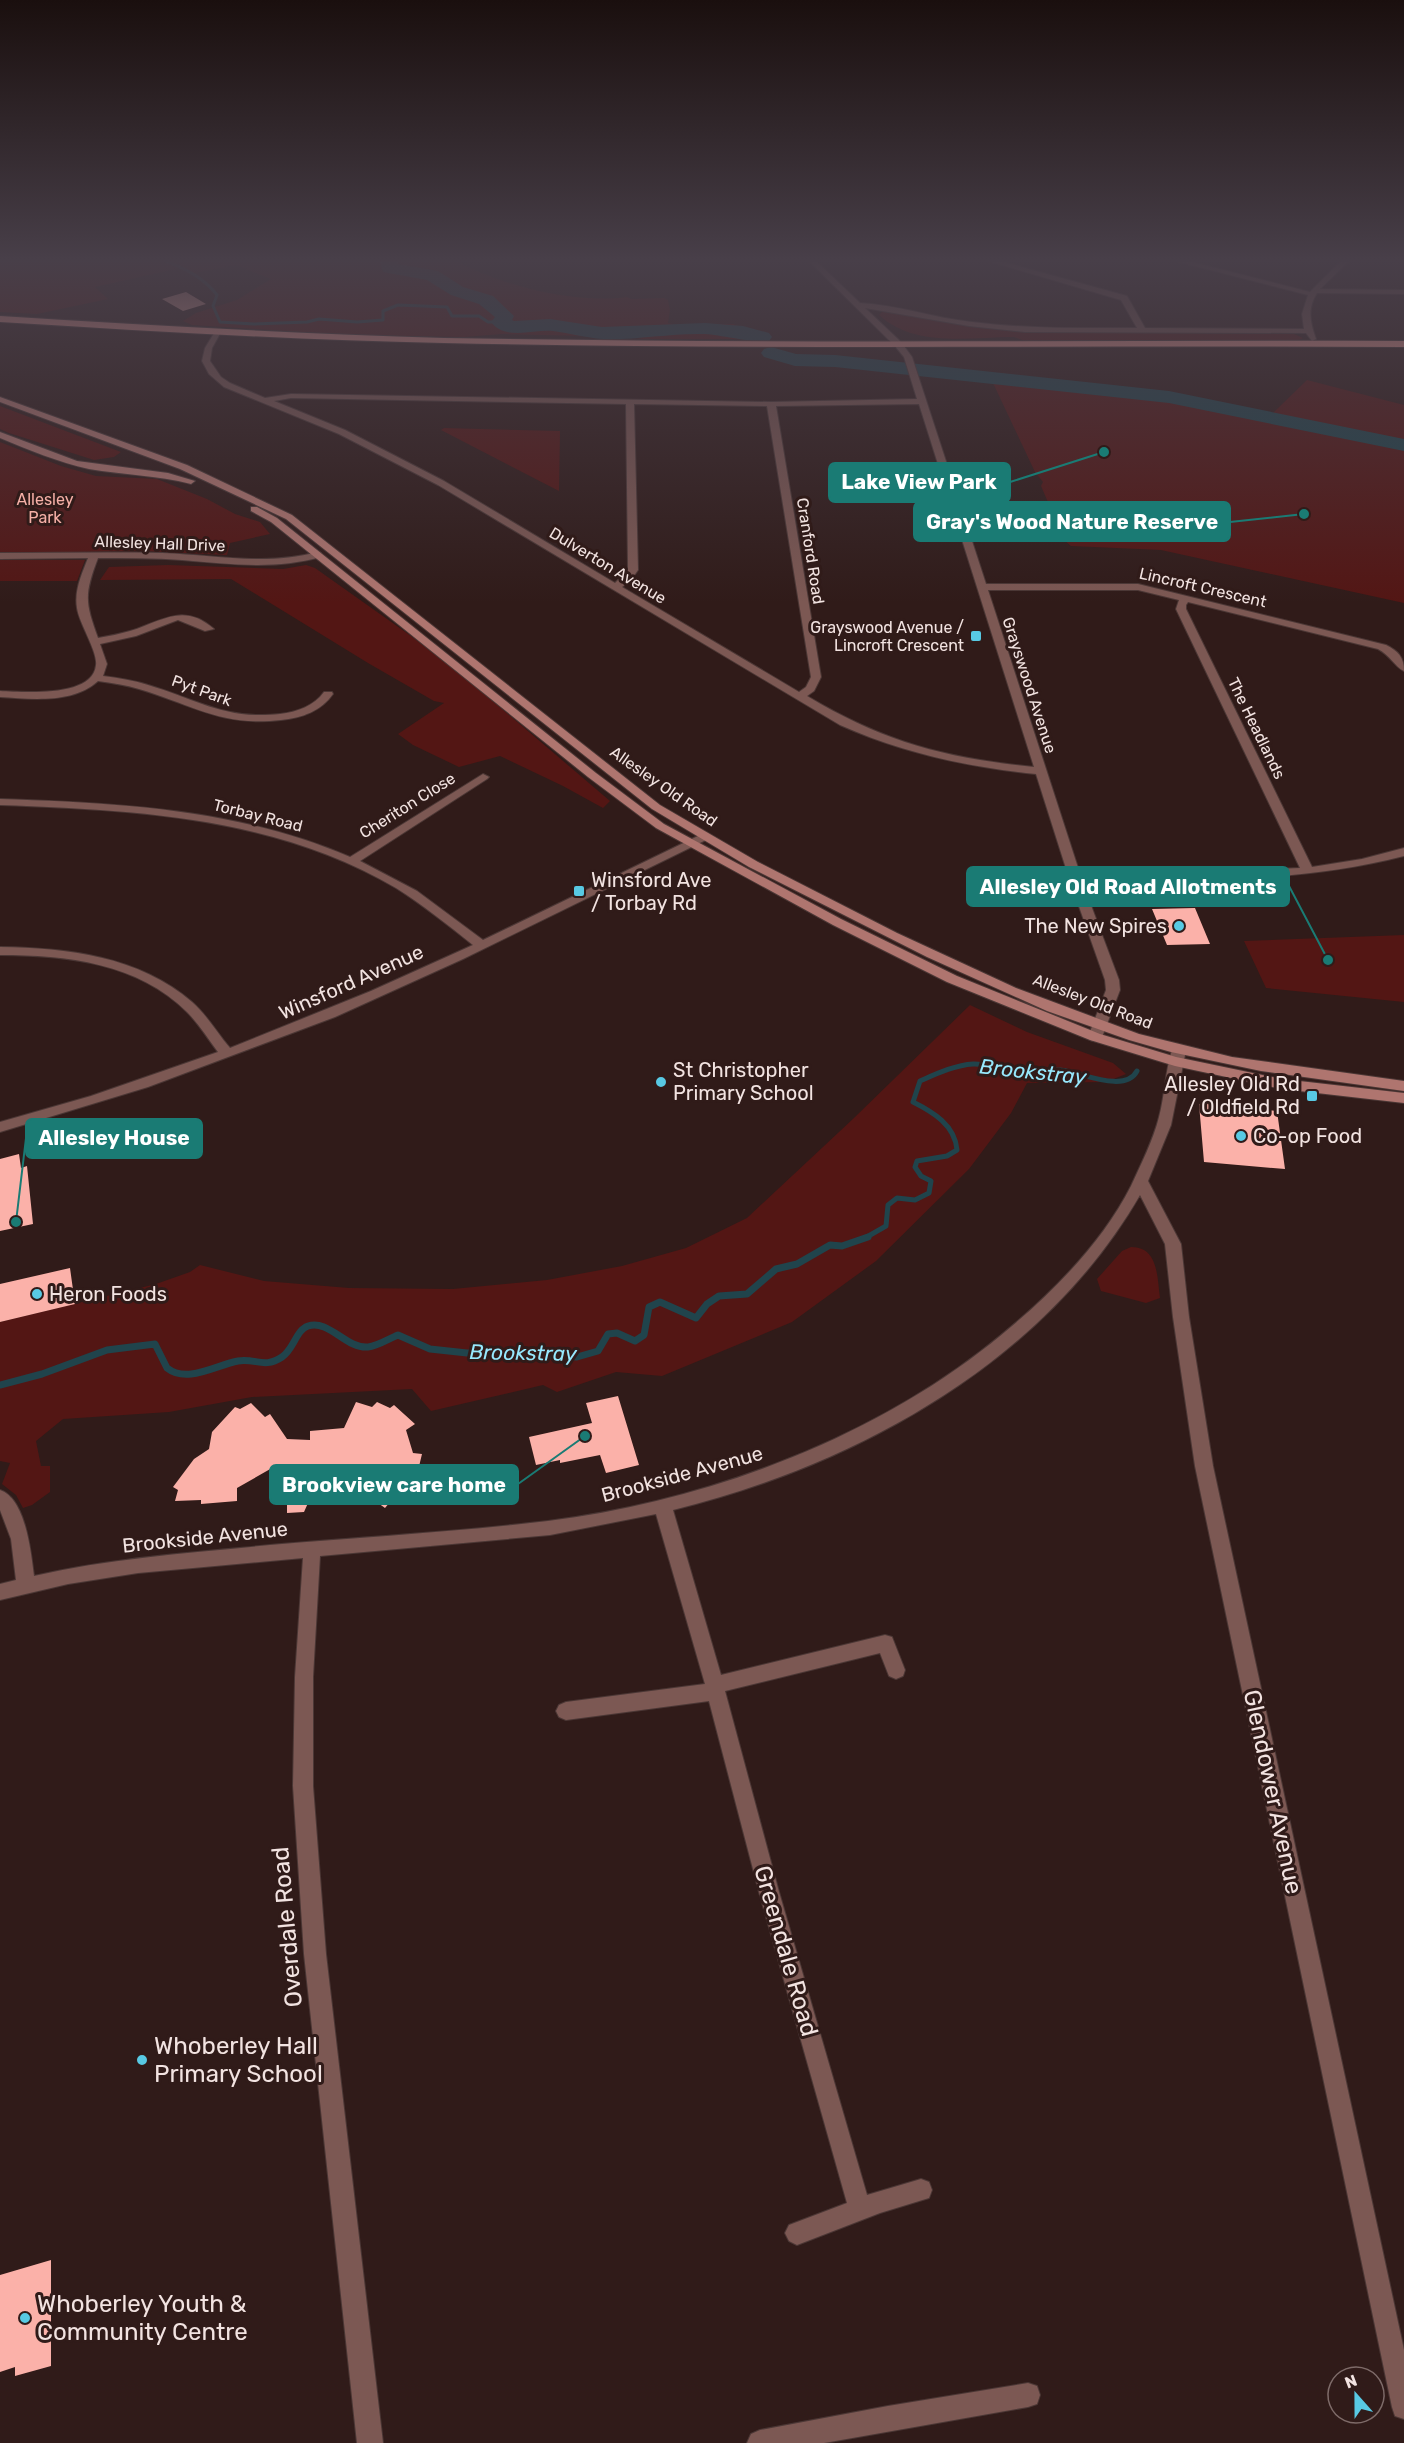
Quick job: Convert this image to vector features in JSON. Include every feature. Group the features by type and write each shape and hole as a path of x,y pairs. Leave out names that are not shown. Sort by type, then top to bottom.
{"main road":[{"name":"Allesley Old Road","path":"0,399 143,459 256,498 289,517 640,794 704,838 889,934 1098,1031"},
{"name":"Allesley Old Road","path":"0,435 69,461 102,469 178,476 229,496 274,520 624,800 660,826 837,922 952,979 1027,1011 1177,1056 1282,1084 1404,1098"},
{"path":"125,470 143,459"},
{"path":"470,676 484,671"},
{"name":"Allesley Old Road","path":"1177,1056 1404,1086"}],"street":[{"name":"Dulverton Avenue","path":"215,375 227,385 342,432 406,465 844,723 900,747 962,762 1041,771"},
{"name":"Grayswood Avenue","path":"914,375 1076,881 1112,980 1113,990 1098,1031"},
{"path":"266,400 291,396 771,404 922,401"},
{"path":"615,587 628,578 633,570 630,401"},
{"name":"Cranford Road","path":"771,404 816,677 810,689 800,697"},
{"name":"Allesley Hall Drive","path":"0,556 182,557 272,565 318,555"},
{"path":"0,694 58,694 81,687 96,678 102,664 82,608 81,595 94,556"},
{"name":"Lincroft Crescent","path":"982,587 1129,586 1382,647 1393,653 1404,668"},
{"name":"The Headlands","path":"1186,599 1181,604 1181,609 1308,871"},
{"path":"95,642 132,634 177,617 184,617 209,629"},
{"name":"Pyt Park","path":"96,678 148,688 212,715 242,720 272,719 298,714 322,701 328,694"},
{"name":"Cheriton Close","path":"350,861 483,777"},
{"name":"Torbay Road","path":"0,802 133,809 194,816 282,837 350,861 407,891 481,945"},
{"name":"Winsford Avenue","path":"0,1127 112,1095 226,1054 378,993 704,838"},
{"path":"1076,881 1308,871 1362,863 1404,852"},
{"path":"0,951 58,954 127,970 187,1004 226,1054"},
{"name":"Brookside Avenue","path":"0,1592 68,1576 138,1564 550,1528 663,1507 789,1468 915,1405 967,1372 1046,1307 1103,1244 1140,1181 1164,1124 1177,1056"},
{"name":"Glendower Avenue","path":"1140,1181 1173,1244 1181,1317 1204,1466 1404,2405"},
{"path":"0,1497 6,1503 17,1532 26,1586"},
{"name":"Greendale Road","path":"663,1507 715,1688 769,1892 860,2210"},
{"name":"Overdale Road","path":"312,1549 304,1677 303,1786 315,1954 370,2443"},
{"path":"566,1711 715,1688 885,1643 896,1670"},
{"path":"797,2232 879,2202 921,2190"},
{"path":"770,2442 1028,2395"}],"green space":[{"path":"994,375 1169,392 1273,413 1307,380 1404,405 1404,603 1161,550 1071,546 1065,541 1041,486 1043,482 1035,472 993,383"},
{"path":"0,406 121,452 114,457 94,460 9,433 0,429"},
{"path":"444,428 560,431 559,491 441,430"},
{"name":"Allesley Park","path":"0,442 61,466 96,476 157,479 207,499 235,514 260,522 270,534 230,543 227,555 145,551 0,553"},
{"path":"0,560 85,560 77,581 0,581"},
{"path":"168,565 283,569 306,565 315,568 461,674 610,801 603,808 500,756 459,767 413,745 398,734 444,703 434,701 368,663 231,579 100,580 109,567"},
{"path":"1404,935 1404,1002 1266,988 1244,941"},
{"path":"970,1005 1027,1032 1113,1063 1126,1074 1106,1082 1027,1083 1011,1113 969,1169 876,1261 792,1322 662,1376 616,1372 557,1392 543,1385 431,1411 412,1389 252,1397 169,1412 63,1419 36,1441 41,1466 50,1466 50,1492 32,1505 23,1508 16,1495 2,1484 10,1463 0,1461 0,1322 156,1284 190,1272 200,1265 264,1281 349,1288 453,1289 547,1280 622,1266 686,1248 747,1218"},
{"path":"1131,1247 1140,1248 1152,1258 1157,1273 1160,1298 1146,1303 1101,1291 1097,1279 1122,1251"}],"building":[{"name":"The New Spires","path":"1195,908 1210,944 1167,945 1152,909"},
{"name":"Co-op Food","path":"1213,1103 1277,1111 1285,1169 1204,1162 1199,1104"},
{"path":"19,1154 21,1168 27,1166 33,1224 0,1231 0,1159"},
{"name":"Heron Foods","path":"70,1268 75,1304 0,1322 0,1284"},
{"path":"618,1396 639,1465 606,1473 600,1455 536,1465 529,1437 592,1423 586,1403"},
{"path":"356,1402 372,1407 377,1402 390,1408 394,1405 415,1424 406,1430 413,1453 422,1454 415,1483 411,1482 401,1504 390,1502 385,1508 364,1493 318,1498 308,1503 304,1512 287,1513 287,1478 271,1479 272,1468 237,1488 237,1501 201,1504 201,1500 175,1501 178,1490 173,1487 194,1459 209,1449 212,1432 235,1407 240,1409 251,1403 265,1417 270,1414 287,1439 310,1440 310,1431 344,1428"},
{"name":"Whoberley Youth & Community Centre","path":"51,2260 51,2366 15,2376 15,2367 0,2372 0,2275"}],"waterway":[{"path":"954,375 1169,397 1404,445"},
{"name":"Brookstray","path":"865,1238 886,1226 888,1205 897,1198 915,1200 929,1193 931,1181 921,1176 915,1167 917,1161 947,1156 957,1150 952,1133 942,1120 913,1102 920,1081 953,1068 973,1064 1017,1074 1028,1075 1060,1070 1113,1081 1131,1078 1137,1071"},
{"name":"Brookstray","path":"0,1385 42,1374 107,1350 155,1344 167,1368 183,1374 202,1372 244,1360 265,1363 282,1357 304,1328 316,1325 330,1330 352,1344 368,1347 398,1335 430,1349 467,1353 521,1353 577,1357 598,1351 608,1334 617,1333 635,1341 644,1335 649,1307 660,1302 696,1318 707,1304 719,1296 747,1294 776,1269 797,1264 830,1245 842,1246 868,1237"}],"place":[{"name":"Lake View Park","path":"1104,452"},
{"name":"Gray's Wood Nature Reserve","path":"1304,514"},
{"name":"Grayswood Avenue / Lincroft Crescent","path":"976,636"},
{"name":"Winsford Ave / Torbay Rd","path":"579,891"},
{"name":"The New Spires","path":"1179,926"},
{"name":"Allesley Old Road Allotments","path":"1328,960"},
{"name":"St Christopher Primary School","path":"661,1082"},
{"name":"Allesley Old Rd / Oldfield Rd","path":"1312,1096"},
{"name":"Co-op Food","path":"1241,1136"},
{"name":"Allesley House","path":"16,1222"},
{"name":"Heron Foods","path":"37,1294"},
{"name":"Brookview care home","path":"585,1436"},
{"name":"Whoberley Hall Primary School","path":"142,2060"},
{"name":"Whoberley Youth & Community Centre","path":"25,2318"}]}
